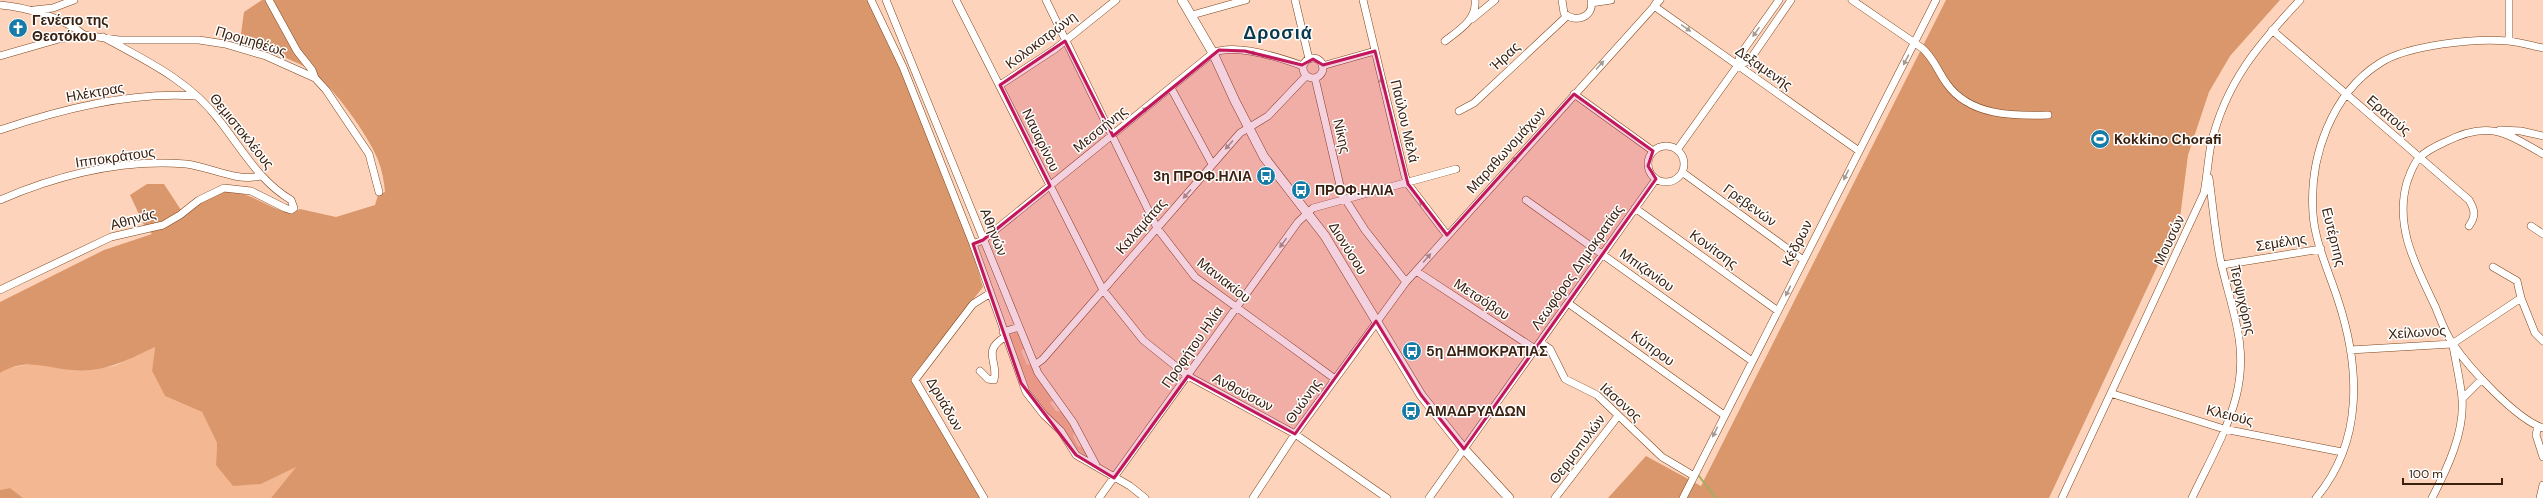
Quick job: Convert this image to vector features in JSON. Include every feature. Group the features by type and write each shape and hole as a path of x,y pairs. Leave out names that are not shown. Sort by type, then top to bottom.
{"main road":[{"name":"Διονύσου","path":"1182,0 1213,53 1248,128 1278,177 1329,242 1421,395 1464,449 1509,498"}],"street":[{"path":"0,5 27,9 53,8 74,0"},
{"path":"269,0 296,51 312,70 315,78"},
{"name":"Αθηνών","path":"871,0 903,67 974,247 989,294 1026,392 1044,415 1060,430 1076,455 1096,465 1114,478 1130,486 1145,498"},
{"name":"Αθηνών","path":"886,0 1035,365 1044,382 1074,422 1096,465"},
{"name":"Ναυαρίνου","path":"957,0 1103,290"},
{"name":"Μανιακίου","path":"1046,0 1157,228 1196,277 1335,379"},
{"name":"Κολοκοτρώνη","path":"1000,85 1029,68 1116,0"},
{"path":"1192,15 1230,2 1246,0"},
{"path":"1295,0 1309,59"},
{"name":"Παύλου Μελά","path":"1363,0 1408,184 1447,235"},
{"path":"1466,24 1474,14 1475,0"},
{"path":"1445,41 1495,0"},
{"path":"1562,0 1562,9 1567,16 1574,19 1582,18 1588,14 1591,2 1611,0"},
{"path":"1677,150 1738,65 1740,55 1779,0"},
{"path":"1738,65 1748,61 1791,0"},
{"path":"1852,0 1929,54 1956,96 1975,107 2020,116 2048,114"},
{"name":"Κέδρων","path":"1683,498 1936,0"},
{"path":"2272,30 2300,0"},
{"path":"2508,0 2509,41"},
{"name":"Δεξαμενής","path":"1657,2 1738,65 1859,150"},
{"name":"Μαραθωνομάχων","path":"1376,321 1406,282 1447,235 1657,2"},
{"path":"27,9 71,26 84,35"},
{"name":"Ήρας","path":"1459,111 1474,103 1567,16"},
{"name":"Ερατούς","path":"2272,30 2469,200 2474,210 2474,219 2469,226"},
{"name":"Τερψιχόρης","path":"2192,498 2224,429 2236,398 2241,370 2241,348 2235,310 2222,265 2208,194 2208,170 2211,145 2233,84 2245,63 2272,30"},
{"name":"Προμηθέως","path":"0,56 59,39 84,35 135,40 200,40 226,44 266,56 315,78 326,90 369,154 379,192"},
{"name":"Θεμιστοκλέους","path":"103,37 151,63 196,96 220,120 260,176 276,191 292,200 294,208"},
{"name":"Ευτέρπης","path":"2316,498 2336,470 2353,420 2355,392 2350,350 2339,302 2321,250 2313,216 2314,169 2320,142 2346,94 2364,74 2382,61 2421,48 2467,41 2509,41 2543,48"},
{"path":"1213,53 1228,50 1245,51 1303,66"},
{"path":"1322,66 1375,51"},
{"name":"Μεσσήνης","path":"974,247 1113,136 1213,53"},
{"path":"1303,66 1309,59"},
{"path":"1303,66 1306,76 1315,78 1320,75 1322,66 1319,60 1309,59"},
{"name":"Καλαμάτας","path":"1035,365 1043,360 1240,133 1268,116 1306,76"},
{"name":"Νίκης","path":"1315,78 1342,194 1345,200"},
{"path":"1171,88 1212,164"},
{"path":"1574,94 1653,151"},
{"name":"Ηλέκτρας","path":"0,130 64,111 103,103 164,95 196,96"},
{"path":"2494,129 2543,154"},
{"path":"2543,136 2521,131 2494,129 2474,131 2458,136 2419,158 2410,172 2404,193 2403,226 2410,254 2452,344 2481,380 2540,427 2536,435 2543,457"},
{"path":"1667,146 1677,150 1684,160 1682,172 1674,180 1662,181 1656,179 1648,166 1653,151 1667,146"},
{"name":"Ιπποκράτους","path":"0,200 66,177 154,163 208,168 247,178 260,176"},
{"path":"1307,213 1313,208 1408,184 1456,169"},
{"name":"Γρεβενών","path":"1682,172 1803,260"},
{"name":"Λεωφόρος Δημοκρατίας","path":"1429,498 1656,179"},
{"name":"Αθηνάς","path":"0,290 112,238 164,225 199,200 224,188 251,191 285,208 291,210 294,208"},
{"name":"Μουσών","path":"2062,498 2208,194"},
{"path":"1345,200 1377,247 1406,282"},
{"name":"Μπιζανίου","path":"1526,200 1752,361"},
{"name":"Κονίτσης","path":"1635,208 1778,311"},
{"name":"Προφήτου Ηλία","path":"1099,498 1298,222 1307,213"},
{"path":"2531,226 2543,234"},
{"name":"Σεμέλης","path":"2222,265 2321,250"},
{"path":"2493,267 2517,280 2521,298 2535,333 2543,341"},
{"name":"Μετσόβου","path":"1416,271 1535,349"},
{"name":"Ανθούσων","path":"1103,290 1143,340 1188,376 1295,434 1387,498"},
{"name":"Δρυάδων","path":"984,498 915,380 973,304 989,294"},
{"name":"Χείλωνος","path":"2350,350 2452,344 2521,298"},
{"name":"Κύπρου","path":"1568,303 1724,415"},
{"name":"Θυώνης","path":"1253,498 1295,434 1376,321"},
{"path":"980,371 988,379 994,380 993,348 1004,334 1019,327"},
{"name":"Ιάσονος","path":"1540,342 1550,349 1565,379 1594,392 1666,460 1694,476"},
{"path":"2432,498 2451,458 2458,430 2462,399 2452,344"},
{"path":"2462,399 2481,380"},
{"name":"Κλειούς","path":"2113,394 2224,429 2342,452"},
{"name":"Θερμοπυλών","path":"1555,498 1618,416"},
{"path":"2540,498 2543,485"}],"highlighted area":[{"path":"1065,41 1113,136 1219,50 1245,51 1302,65 1313,59 1323,65 1375,51 1408,184 1447,235 1574,94 1653,151 1648,166 1656,179 1464,449 1421,395 1376,321 1295,434 1188,376 1114,478 1076,455 1054,423 1038,408 1021,383 973,244 983,240 1050,186 1000,85"}],"shaded area":[{"path":"262,0 870,0 890,40 942,167 945,184 968,237 983,287 911,378 980,498 271,498 296,467 261,484 233,486 216,465 217,443 202,412 165,396 152,371 155,347 125,361 94,370 72,370 27,364 9,368 0,373 0,302 104,250 152,234 145,227 130,195 147,184 164,184 181,210 187,213 210,197 219,193 230,192 241,194 283,211 292,212 300,209 336,217 375,205 378,195 385,192 383,176 379,164 367,138 340,100 321,79 305,67 240,41 244,12"},
{"path":"1946,0 2280,0 2230,56 2209,92 2188,155 2180,218 2049,498 1608,498 1646,456 1701,486"},
{"path":"1018,332 1025,348 1021,351 1027,365 1031,364 1053,401 1050,403 1056,411 1063,412 1075,431 1073,436 1078,446 1084,448 1088,457 1075,448 1061,425 1046,412 1029,388 1009,335"},
{"path":"155,347 152,371 165,396 202,412 217,443 216,465 261,484 297,466 271,498 23,498 10,488 0,490 0,373 8,368 37,363 73,370 114,366"},
{"path":"10,488 23,498 0,498 0,490"}],"waterway":[{"path":"1699,476 1716,498"}],"place":[{"name":"Γενέσιο της Θεοτόκου","path":"18,28"},
{"name":"Kokkino Chorafi","path":"2100,139"},
{"name":"3η ΠΡΟΦ.ΗΛΙΑ","path":"1266,176"},
{"name":"ΠΡΟΦ.ΗΛΙΑ","path":"1301,190"},
{"name":"5η ΔΗΜΟΚΡΑΤΙΑΣ","path":"1412,351"},
{"name":"ΑΜΑΔΡΥΑΔΩΝ","path":"1411,411"}],"district":[{"name":"Δροσιά","path":"1278,33"}]}
